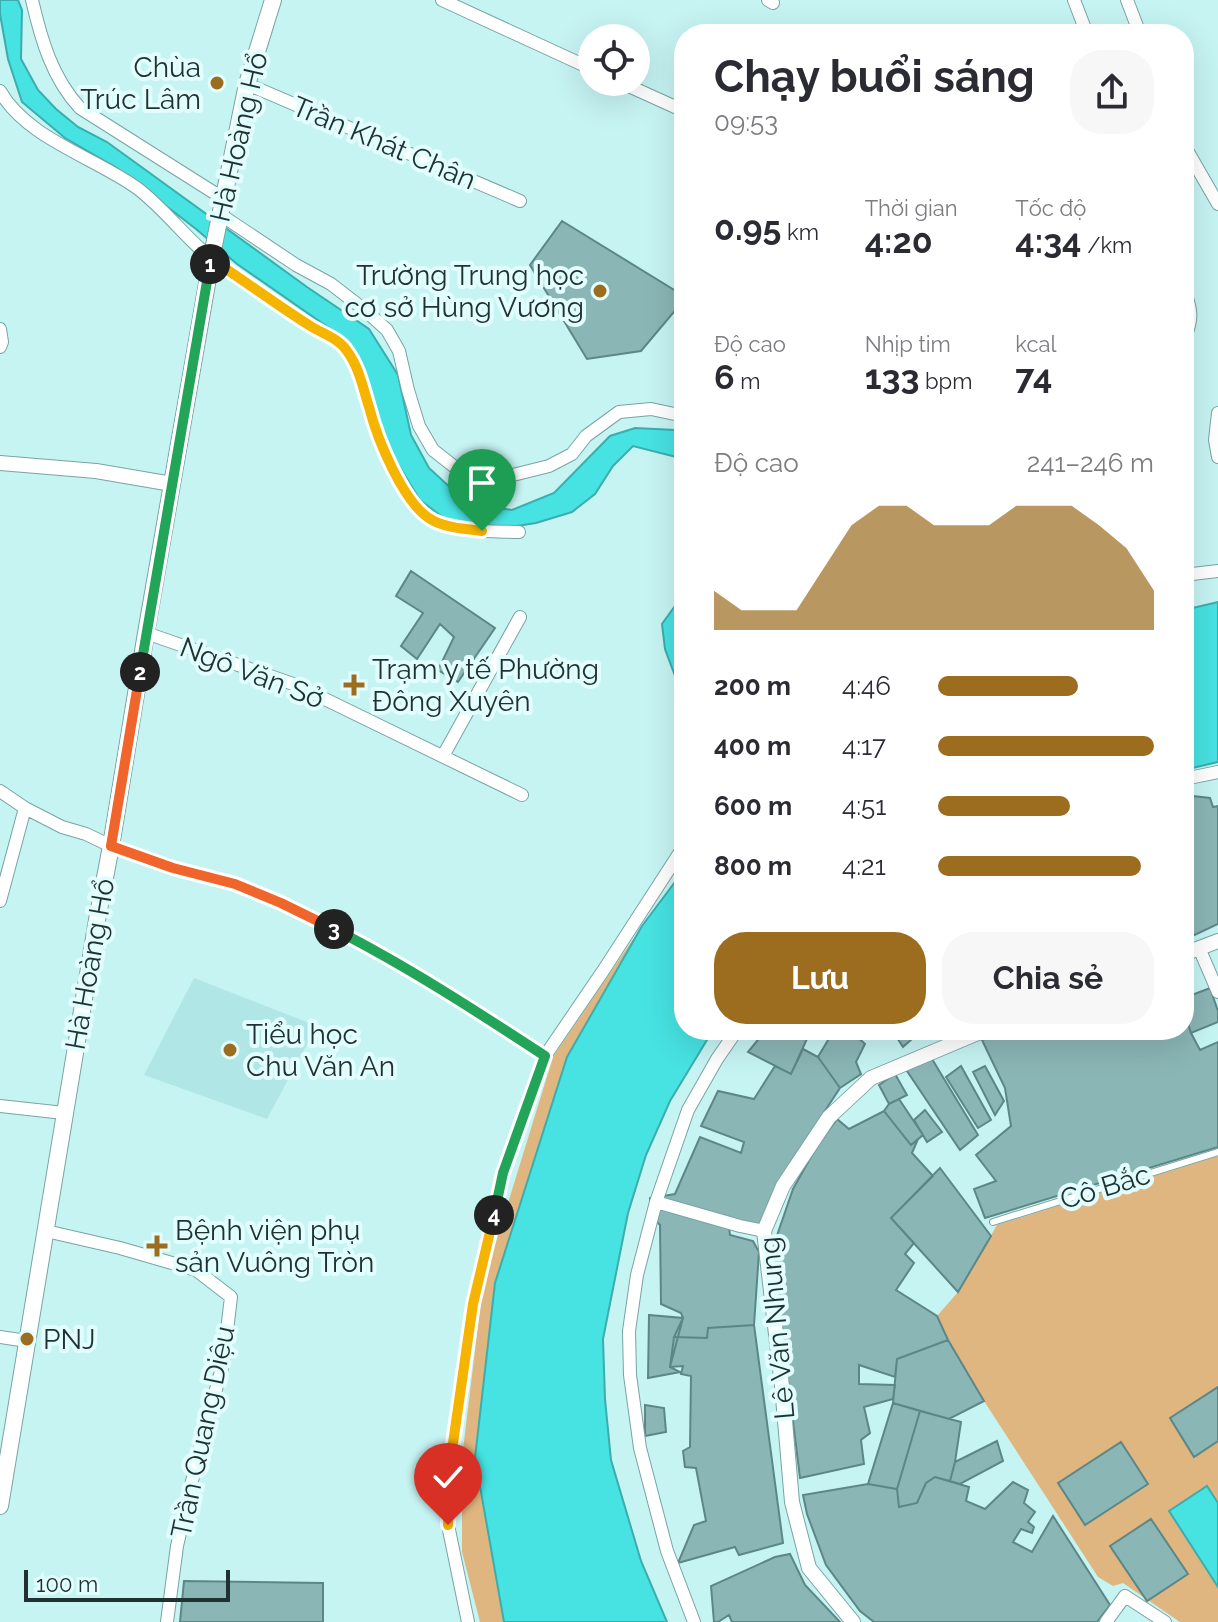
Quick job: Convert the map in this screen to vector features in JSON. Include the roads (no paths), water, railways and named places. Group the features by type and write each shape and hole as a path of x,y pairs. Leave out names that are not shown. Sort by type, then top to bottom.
{"main road":[{"name":"Hà Hoàng Hổ","path":"0,1506 64,1113 212,257 247,84 273,0"}],"street":[{"path":"32,0 45,49 70,97 80,108 296,265 331,284 387,330 399,351 419,426 433,450 461,472 481,478 513,475 549,466 572,454 586,436 619,412 651,409 674,414"},
{"path":"442,0 578,63"},
{"path":"1074,0 1083,24"},
{"path":"1127,0 1136,24"},
{"name":"Trần Khát Chân","path":"247,84 520,201"},
{"path":"0,91 21,119 136,188 212,257 348,351 393,470 426,516 437,523 466,529 519,532"},
{"path":"650,96 674,106"},
{"path":"1194,162 1218,204"},
{"path":"0,329 0,347"},
{"path":"1218,413 1215,440 1218,457"},
{"path":"0,463 96,471 172,484"},
{"path":"1194,574 1218,571"},
{"path":"443,756 520,617"},
{"name":"Ngô Văn Sở","path":"146,633 296,685 522,795"},
{"path":"1194,777 1218,772"},
{"path":"0,791 62,827 111,846"},
{"path":"0,901 25,808"},
{"path":"468,1622 448,1525 451,1457 473,1304 503,1173 545,1056 674,861"},
{"path":"1194,950 1218,941"},
{"path":"1199,948 1218,992"},
{"path":"694,1622 667,1551 640,1448 630,1375 629,1331 637,1275 656,1202 688,1110 730,1040"},
{"name":"Lê Văn Nhung","path":"853,1622 809,1568 792,1502 764,1231 783,1186 829,1117 871,1078 961,1040"},
{"path":"0,1106 64,1113"},
{"path":"656,1202 764,1231"},
{"name":"Trần Quang Diệu","path":"46,1231 196,1270 231,1297 223,1364 177,1546 167,1622"},
{"path":"0,1337 27,1341"},
{"path":"1106,1622 1125,1596 1165,1622"}],"lane":[{"path":"111,846 173,868 235,884 313,918 359,941 545,1056"},
{"name":"Cô Bắc","path":"993,1222 1218,1152"}],"water":[{"path":"0,0 18,0 22,10 21,59 38,90 56,109 369,329 398,375 411,435 429,468 454,491 480,505 512,510 554,493 610,436 635,428 674,430 674,456 633,446 613,466 595,494 572,512 536,523 510,527 474,525 445,519 420,500 399,466 387,443 349,342 237,264 117,168 65,138 22,102 8,59"},
{"path":"1218,602 1218,762 1194,768 1194,608"},
{"path":"674,607 674,673 665,649 662,624"},
{"path":"674,883 674,1040 707,1040 670,1101 646,1155 628,1213 603,1339 611,1460 641,1561 667,1622 504,1622 475,1458 495,1283 567,1057 642,926"},
{"path":"1207,1486 1218,1503 1218,1587 1169,1511"}],"place":[{"name":"Chùa Trúc Lâm","path":"217,83"},
{"name":"Trường Trung học cơ sở Hùng Vương","path":"600,291"},
{"name":"Trạm y tế Phường Đông Xuyên","path":"354,685"},
{"name":"Tiểu học Chu Văn An","path":"230,1050"},
{"name":"Bệnh viện phụ sản Vuông Tròn","path":"157,1246"},
{"name":"PNJ","path":"27,1339"}]}
